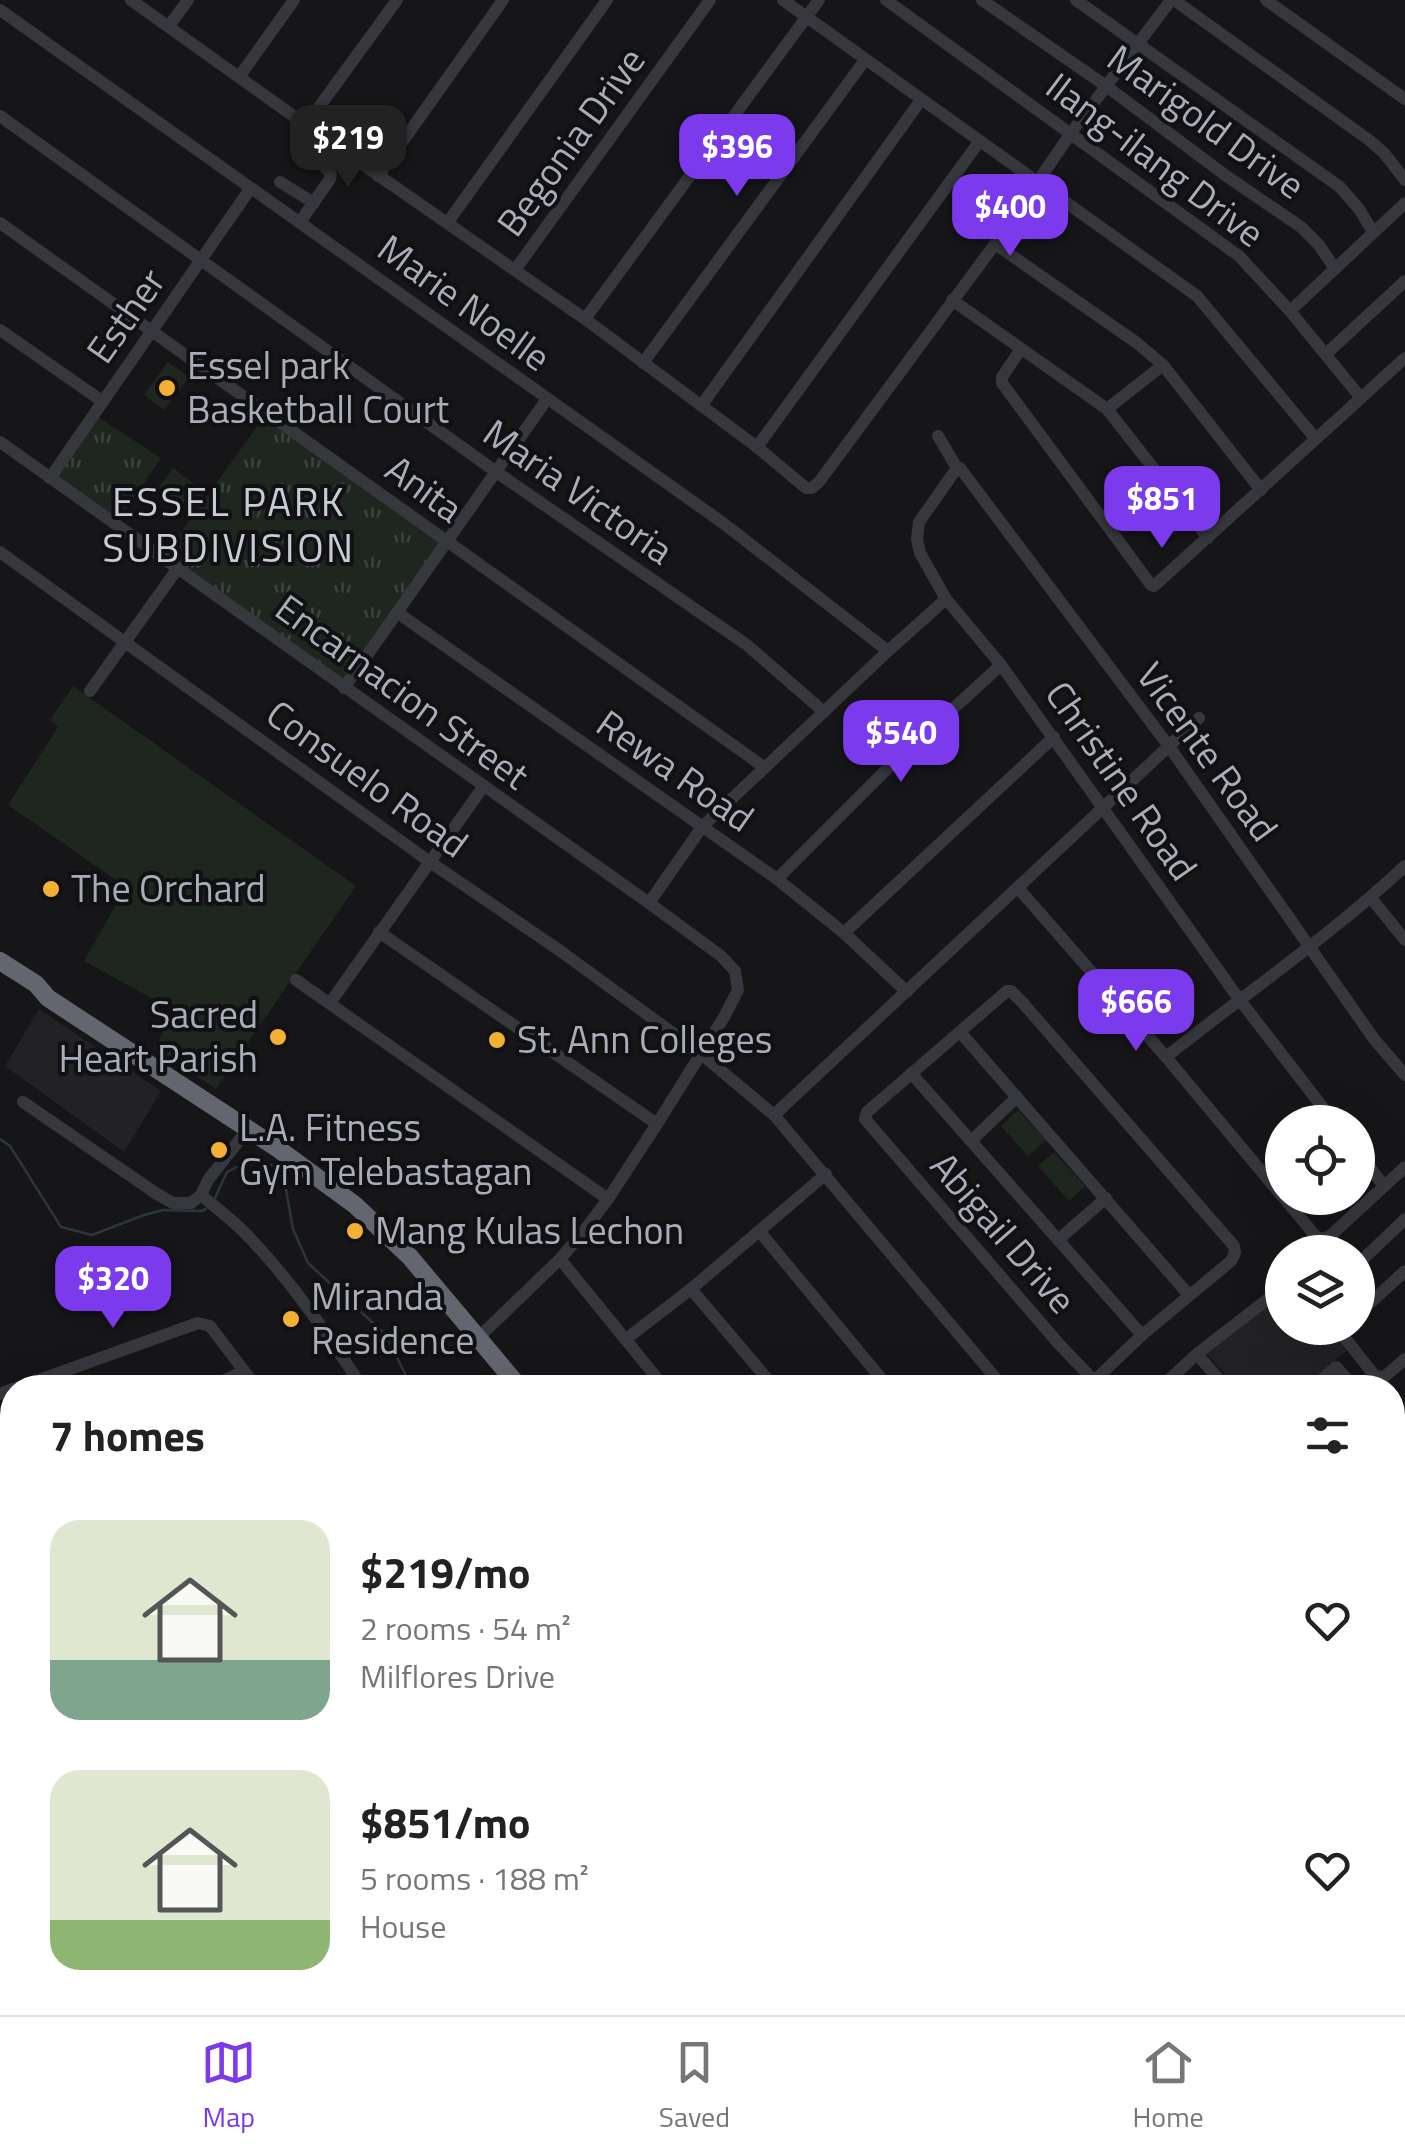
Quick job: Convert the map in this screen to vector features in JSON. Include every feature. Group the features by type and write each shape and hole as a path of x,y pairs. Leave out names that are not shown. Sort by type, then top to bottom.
{"highway":[{"path":"0,961 36,984 48,998 248,1129 355,1205 410,1257 509,1375"},
{"path":"0,974 32,996 48,998"}],"street":[{"path":"131,0 585,319 806,488 812,488 1172,0 1369,140 1405,180"},
{"path":"169,26 188,0"},
{"path":"239,77 294,0"},
{"path":"306,125 398,0"},
{"path":"378,176 503,0"},
{"path":"448,222 606,0"},
{"name":"Begonia Drive","path":"515,270 710,0"},
{"path":"783,0 1198,296 1314,438"},
{"path":"585,319 819,0"},
{"name":"Ilang-ilang Drive","path":"886,0 1240,256 1362,398"},
{"name":"Marigold Drive","path":"982,0 1301,227 1335,269"},
{"path":"1076,0 1340,187 1374,232"},
{"path":"1266,0 1405,99"},
{"name":"Marie Noelle","path":"0,10 723,523 888,651"},
{"path":"643,364 865,60"},
{"path":"701,406 921,100"},
{"name":"Maria Victoria","path":"0,116 495,471 747,645 824,712"},
{"path":"756,447 979,142"},
{"path":"300,222 330,179 331,173 316,159"},
{"path":"280,182 314,203"},
{"name":"Esther","path":"50,478 250,189"},
{"path":"1290,312 1405,203"},
{"name":"Anita","path":"0,223 764,768"},
{"path":"995,244 1163,365 1261,490"},
{"path":"1326,354 1405,281"},
{"path":"952,300 1107,409 1208,538"},
{"path":"0,330 102,401"},
{"path":"1021,349 1002,383 1151,586 1156,586 1405,358"},
{"path":"1107,409 1163,365"},
{"path":"344,688 547,399"},
{"name":"Vicente Road","path":"938,436 957,468 1168,746 1374,1039 1405,1075"},
{"name":"Encarnacion Street","path":"0,442 721,956 735,971 738,990 700,1054"},
{"name":"Christine Road","path":"957,468 917,531 920,553 946,599 1001,665 1239,999 1321,1105"},
{"name":"Consuelo Road","path":"0,552 430,862 560,950 700,1054 774,1115 993,1375"},
{"path":"90,691 178,568"},
{"path":"649,903 702,827 946,599"},
{"name":"Rewa Road","path":"398,612 777,879 844,932 908,992"},
{"path":"777,879 1001,665"},
{"path":"774,1115 1199,718"},
{"path":"844,932 1054,737"},
{"path":"330,1003 483,787"},
{"path":"1166,1057 1311,947 1405,866"},
{"path":"1018,888 1265,1175"},
{"path":"1371,898 1405,940"},
{"path":"379,932 657,1124"},
{"path":"296,980 608,1199"},
{"path":"911,1073 1011,991 1234,1246 1236,1254 1230,1261 1142,1335 1105,1375"},
{"path":"960,1032 1189,1295"},
{"path":"478,1338 560,1260 608,1199 700,1054"},
{"name":"Abigail Drive","path":"1088,1375 866,1119 911,1073 1142,1335"},
{"path":"971,1141 1017,1098"},
{"path":"23,1102 156,1194 173,1203 208,1201 242,1230 276,1269 355,1375"},
{"path":"208,1201 208,1180 248,1129"},
{"path":"1375,1195 1405,1167"},
{"path":"626,1339 826,1174"},
{"path":"1375,1174 1384,1186"},
{"path":"1058,1240 1106,1198"},
{"path":"1298,1215 1318,1239 1324,1240 1353,1215"},
{"path":"1375,1248 1405,1219"},
{"path":"760,1232 878,1375"},
{"path":"560,1260 655,1375"},
{"path":"1375,1298 1405,1271"},
{"path":"691,1289 765,1375"},
{"path":"1174,1375 1265,1301"},
{"path":"52,1375 198,1324 210,1326 246,1375"},
{"path":"1352,1345 1374,1375"},
{"path":"1197,1354 1215,1375"},
{"path":"235,1375 243,1371"}],"shaded area":[{"path":"39,1009 161,1091 124,1152 5,1066"},
{"path":"1265,1308 1265,1345 1350,1348 1318,1375 1225,1375 1207,1354"}],"green space":[{"path":"168,362 189,377 164,410 144,395"},
{"path":"266,414 443,543 342,683 165,555"},
{"path":"95,415 161,458 117,522 52,477"},
{"path":"173,468 205,492 189,514 157,490"},
{"path":"73,686 356,886 216,1089 154,1048 175,1011 84,961 126,887 8,805 58,727 50,720"},
{"path":"1018,1110 1046,1140 1028,1156 1001,1126"},
{"path":"1054,1152 1085,1186 1069,1201 1038,1166"}],"waterway":[{"path":"0,1139 10,1146 61,1227 92,1235 163,1210 206,1209"},
{"path":"214,1200 227,1172 241,1165 265,1162 277,1168 284,1178 293,1229 308,1263 386,1335 406,1375"}],"place":[{"name":"Essel park Basketball Court","path":"167,388"},
{"name":"The Orchard","path":"51,889"},
{"name":"Sacred Heart Parish","path":"278,1037"},
{"name":"St. Ann Colleges","path":"497,1040"},
{"name":"L.A. Fitness Gym Telebastagan","path":"219,1150"},
{"name":"Mang Kulas Lechon","path":"355,1231"},
{"name":"Miranda Residence","path":"291,1319"}],"district":[{"name":"ESSEL PARK SUBDIVISION","path":"229,525"}]}
